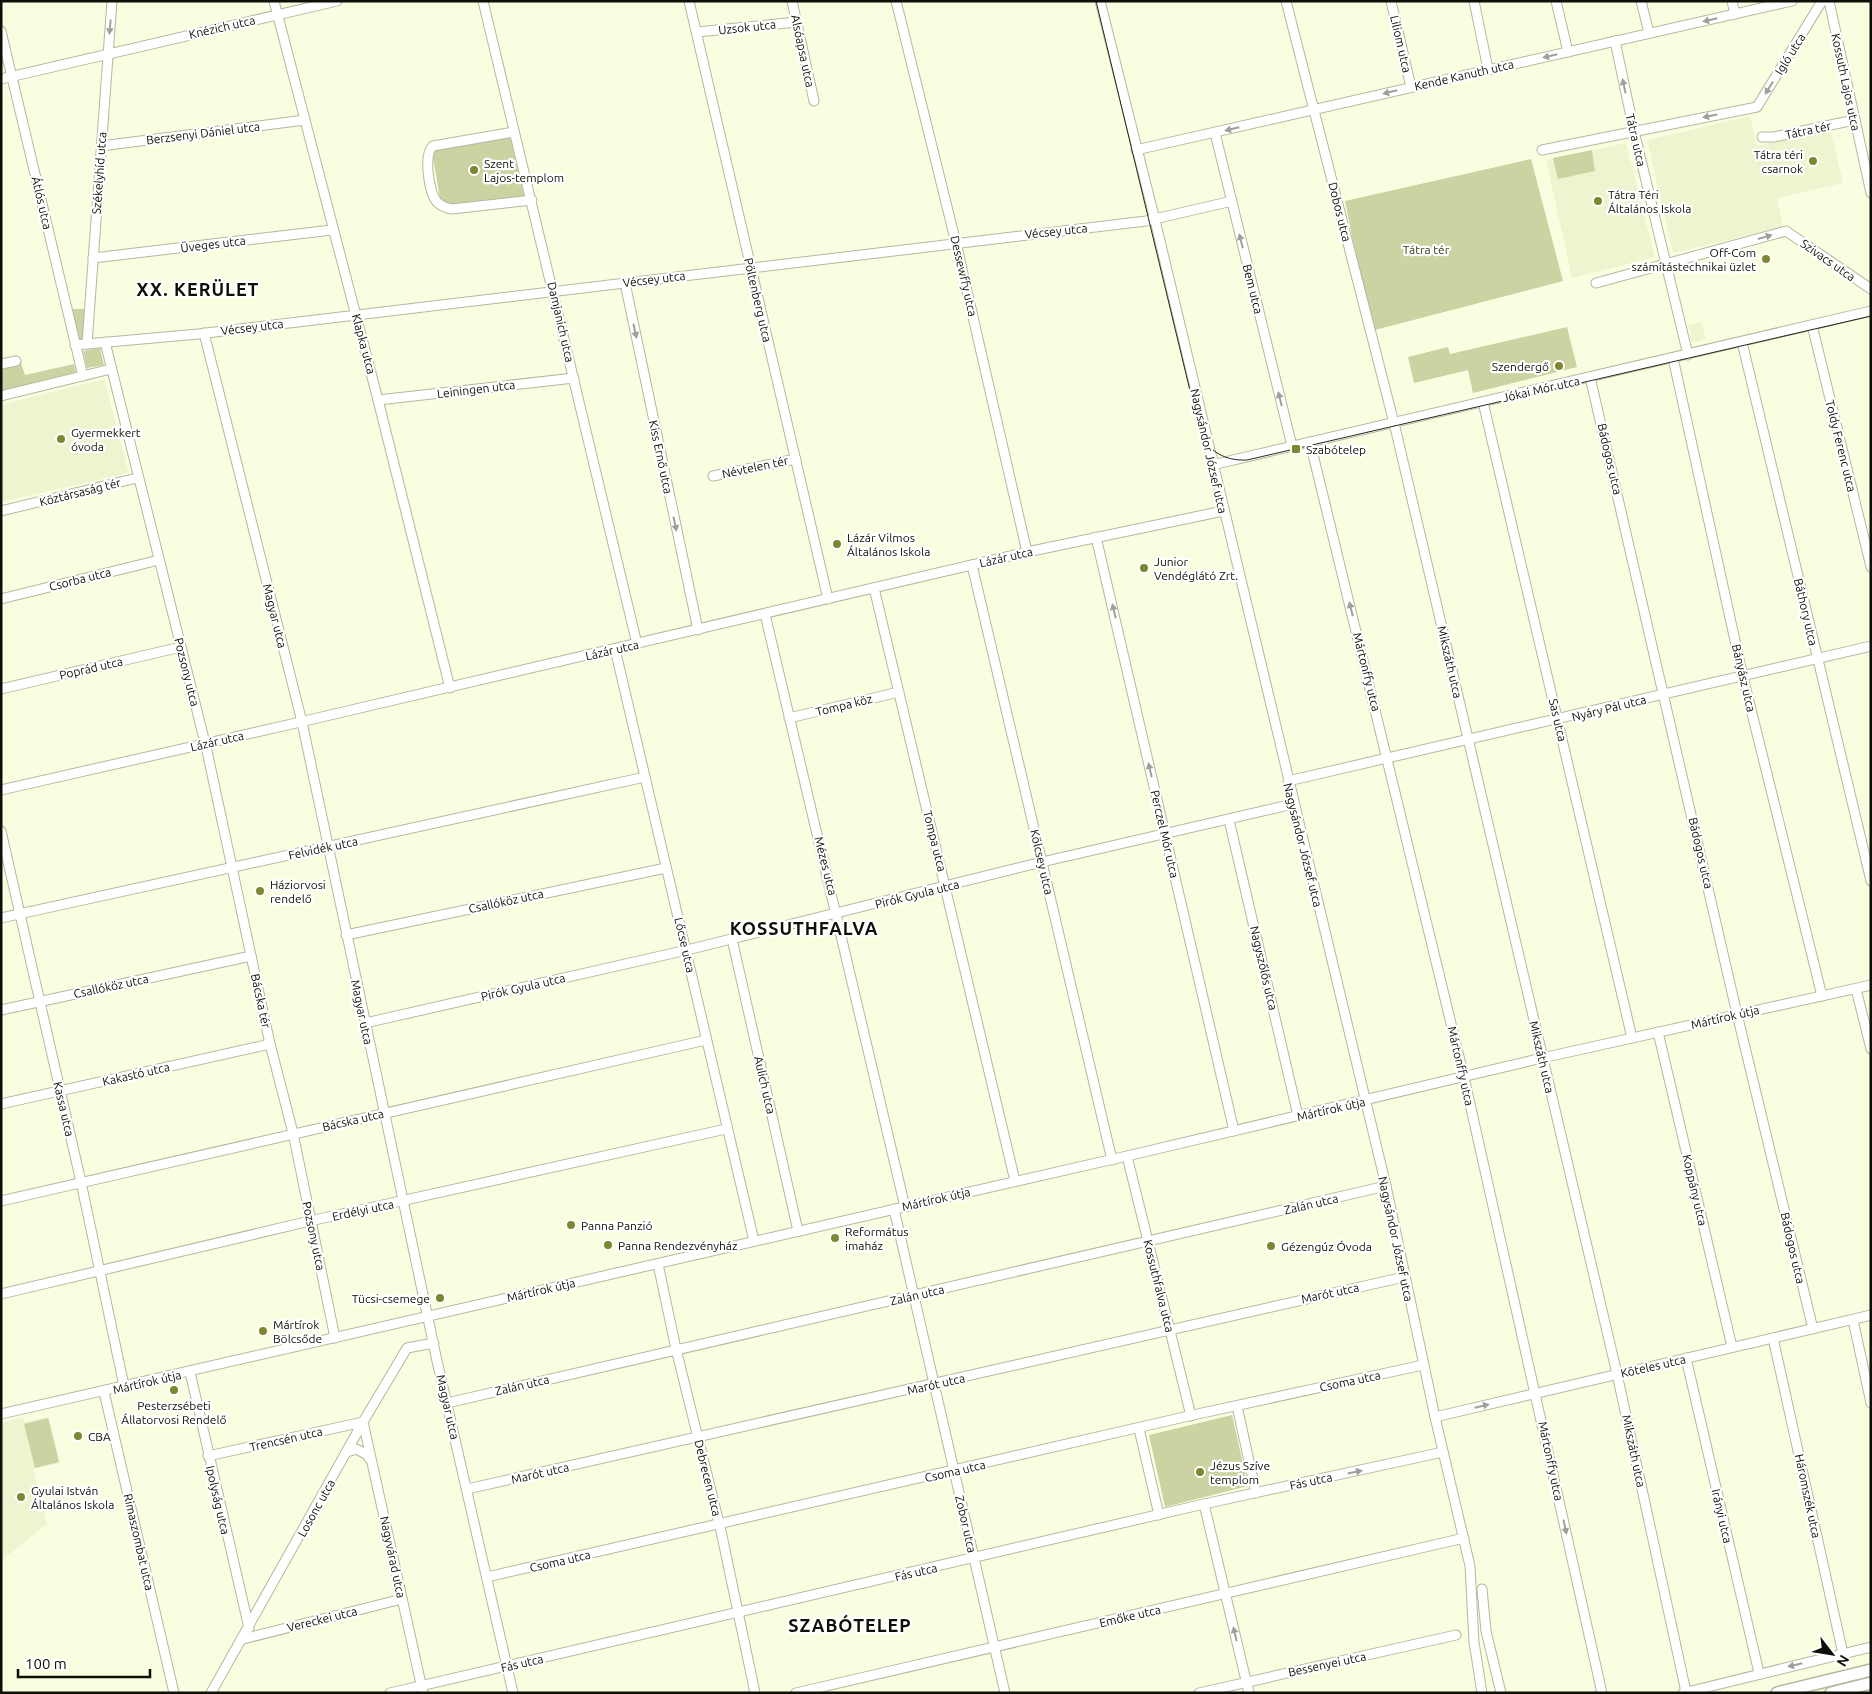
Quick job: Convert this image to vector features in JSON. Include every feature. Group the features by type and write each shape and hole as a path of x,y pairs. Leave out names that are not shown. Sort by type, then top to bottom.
{"main road":[{"path":"1777,1693 1871,1670"},
{"path":"1831,1693 1871,1683"}],"street":[{"name":"Székelyhíd utca","path":"87,344 112,1"},
{"name":"Klapka utca","path":"274,1 332,230 356,314 450,688"},
{"name":"Knézich utca","path":"1,79 337,1"},
{"name":"Damjanich utca","path":"483,1 554,291 637,644"},
{"name":"Pöltenberg utca","path":"689,1 828,599"},
{"name":"Alsóapsa utca","path":"792,1 814,101"},
{"name":"Dessewffy utca","path":"896,1 956,243 1027,552"},
{"name":"Nagysándor József utca","path":"1100,1 1155,220 1293,804 1386,1186 1423,1365 1470,1566 1474,1642 1482,1693"},
{"name":"Dobos utca","path":"1286,1 1393,422"},
{"name":"Liliom utca","path":"1391,1 1411,87"},
{"path":"1474,1 1488,70"},
{"path":"1556,1 1568,52"},
{"path":"1641,1 1649,34"},
{"path":"1732,1 1735,14"},
{"name":"Kende Kanuth utca","path":"1136,150 1792,1"},
{"name":"Igló utca","path":"1634,131 1758,107 1822,1"},
{"name":"Kossuth Lajos utca","path":"1828,1 1871,193"},
{"name":"Uzsok utca","path":"697,32 796,22"},
{"name":"Átlós utca","path":"1,31 83,376"},
{"name":"Tátra utca","path":"1615,42 1634,131 1634,150 1661,256 1668,264"},
{"name":"Berzsenyi Dániel utca","path":"101,146 304,120"},
{"name":"Tátra tér","path":"1762,137 1774,138 1854,120"},
{"path":"1542,150 1634,131"},
{"path":"514,132 433,146 428,149 426,160 434,197 441,206 452,209 532,200"},
{"name":"Bem utca","path":"1215,133 1292,446"},
{"name":"Vécsey utca","path":"75,345 204,333 625,283 750,266 1155,220 1232,201"},
{"name":"Üveges utca","path":"93,258 332,230"},
{"name":"Szivacs utca","path":"1668,264 1786,230 1871,289"},
{"path":"1596,283 1668,264 1688,355"},
{"name":"Kiss Ernő utca","path":"625,283 698,630"},
{"name":"Jókai Mór utca","path":"1212,465 1871,311"},
{"name":"Toldy Ferenc utca","path":"1812,325 1871,567"},
{"name":"Magyar utca","path":"204,333 302,722 447,1403 513,1693"},
{"name":"Köztársaság tér","path":"1,511 137,478 105,342"},
{"name":"Báthory utca","path":"1742,342 1871,881"},
{"name":"Bányász utca","path":"1673,358 1743,677 1822,996"},
{"path":"1,364 16,361"},
{"path":"1,396 111,369"},
{"name":"Leiningen utca","path":"378,400 574,378"},
{"name":"Bádogos utca","path":"1590,378 1665,694 1737,1014 1813,1329"},
{"name":"Sas utca","path":"1483,402 1632,1038"},
{"name":"Mikszáth utca","path":"1393,422 1617,1374 1685,1692"},
{"name":"Mártonffy utca","path":"1310,442 1464,1077 1602,1693"},
{"name":"Névtelen tér","path":"713,476 796,459"},
{"name":"Pozsony utca","path":"137,478 206,744 232,867"},
{"name":"Lázár utca","path":"1,790 450,688 1096,536 1223,511"},
{"name":"Perczel Mór utca","path":"1096,536 1234,1131"},
{"name":"Csorba utca","path":"1,599 159,560"},
{"name":"Kölcsey utca","path":"972,565 1112,1160"},
{"name":"Tompa utca","path":"874,588 1016,1181"},
{"name":"Mézes utca","path":"765,614 838,914 905,1207"},
{"name":"Nyáry Pál utca","path":"1288,781 1871,646"},
{"name":"Poprád utca","path":"1,689 181,647"},
{"name":"Lőcse utca","path":"615,649 687,950 726,1129 754,1241"},
{"name":"Tompa köz","path":"789,718 899,692"},
{"name":"Felvidék utca","path":"1,918 645,777"},
{"name":"Pirók Gyula utca","path":"365,1023 687,950 1042,862 1293,804"},
{"name":"Nagyszőlős utca","path":"1229,820 1298,1116"},
{"name":"Kassa utca","path":"1,831 81,1182 124,1386"},
{"name":"Bácska tér","path":"232,867 270,1044 293,1133"},
{"name":"Csallóköz utca","path":"346,935 666,868"},
{"name":"Aulich utca","path":"732,939 798,1231"},
{"name":"Csallóköz utca","path":"1,1010 251,956"},
{"name":"Mártírok útja","path":"1,1414 104,1392 428,1315 1112,1160 1542,1058 1871,985"},
{"path":"1856,989 1871,1049"},
{"name":"Koppány utca","path":"1658,1032 1732,1347"},
{"name":"Bácska utca","path":"1,1201 706,1040"},
{"name":"Kakastó utca","path":"1,1104 270,1044"},
{"name":"Erdélyi utca","path":"1,1294 310,1220 405,1201 726,1129"},
{"name":"Pozsony utca","path":"293,1133 335,1338"},
{"name":"Kossuthfalva utca","path":"1127,1156 1191,1416"},
{"name":"Zalán utca","path":"447,1403 1386,1186"},
{"name":"Zobor utca","path":"894,1209 1005,1693"},
{"name":"Debrecen utca","path":"658,1264 676,1350 740,1612 755,1693"},
{"name":"Marót utca","path":"467,1489 1404,1277"},
{"name":"Köteles utca","path":"1435,1417 1871,1315"},
{"path":"1853,1320 1871,1403"},
{"name":"Háromszék utca","path":"1773,1338 1842,1654"},
{"name":"Losonc utca","path":"212,1693 363,1422 407,1348 434,1343"},
{"name":"Irányi utca","path":"1686,1358 1758,1673"},
{"name":"Csoma utca","path":"487,1577 954,1472 1191,1416 1423,1365"},
{"name":"Ipolyság utca","path":"190,1372 249,1628"},
{"name":"Rimaszombat utca","path":"104,1392 174,1693"},
{"path":"1237,1406 1256,1493"},
{"name":"Trencsén utca","path":"208,1456 363,1422"},
{"name":"Nagyvárad utca","path":"363,1422 422,1689"},
{"path":"1139,1429 1159,1515"},
{"path":"347,1452 356,1449 366,1454 372,1461"},
{"name":"Fás utca","path":"390,1693 422,1689 507,1667 1204,1504 1443,1452"},
{"path":"1204,1504 1249,1693"},
{"name":"Emőke utca","path":"796,1693 1226,1595 1464,1538"},
{"path":"1482,1589 1486,1632 1501,1693"},
{"name":"Vereckei utca","path":"243,1639 402,1599"},
{"name":"Bessenyei utca","path":"1198,1693 1456,1635"},
{"path":"1685,1692 1871,1647"}],"shaded area":[{"path":"1750,116 1757,146 1830,128 1843,183 1777,198 1783,227 1673,253 1647,140"},
{"name":"Tátra Téri Általános Iskola","path":"1626,143 1655,257 1572,278 1546,160"},
{"path":"1701,322 1706,339 1692,343 1688,325"},
{"name":"Gyermekkert óvoda","path":"104,379 129,473 1,502 1,405"},
{"name":"Gyulai István Általános Iskola","path":"23,1417 25,1422 49,1417 60,1463 33,1469 47,1524 1,1561 1,1423"}],"green space":[{"path":"510,136 524,196 448,205 440,198 433,157 438,147"},
{"path":"1592,150 1595,171 1558,179 1553,158"},
{"name":"Tátra tér","path":"1531,159 1563,281 1371,331 1345,201"},
{"path":"73,309 85,309 83,340 76,341"},
{"path":"1567,327 1577,367 1473,393 1468,370 1414,383 1408,357 1448,347 1450,354"},
{"path":"100,348 104,365 87,368 83,351"},
{"path":"21,363 25,375 74,364 76,372 1,391 1,368"},
{"path":"1232,1415 1248,1486 1165,1507 1149,1435"},
{"path":"48,1418 59,1462 35,1468 24,1424"}],"tram line":[{"path":"1096,1 1200,432 1208,445 1225,457 1247,460 1871,316"}],"place":[{"name":"Tátra téri csarnok","path":"1813,161"},
{"name":"Szent Lajos-templom","path":"474,170"},
{"name":"Tátra Téri Általános Iskola","path":"1598,201"},
{"name":"Off-Com számítástechnikai üzlet","path":"1766,259"},
{"name":"Szendergő","path":"1559,366"},
{"name":"Gyermekkert óvoda","path":"61,439"},
{"name":"Szabótelep","path":"1296,449"},
{"name":"Lázár Vilmos Általános Iskola","path":"837,544"},
{"name":"Junior Vendéglátó Zrt.","path":"1144,568"},
{"name":"Háziorvosi rendelő","path":"260,891"},
{"name":"Panna Panzió","path":"571,1225"},
{"name":"Református imaház","path":"835,1238"},
{"name":"Panna Rendezvényház","path":"608,1245"},
{"name":"Gézengúz Óvoda","path":"1271,1246"},
{"name":"Tücsi-csemege","path":"440,1298"},
{"name":"Mártírok Bölcsőde","path":"263,1331"},
{"name":"Pesterzsébeti Állatorvosi Rendelő","path":"174,1390"},
{"name":"CBA","path":"78,1436"},
{"name":"Jézus Szíve templom","path":"1200,1472"},
{"name":"Gyulai István Általános Iskola","path":"21,1497"}],"district":[{"name":"XX. KERÜLET","path":"198,289"},
{"name":"KOSSUTHFALVA","path":"804,928"},
{"name":"SZABÓTELEP","path":"850,1625"}]}
